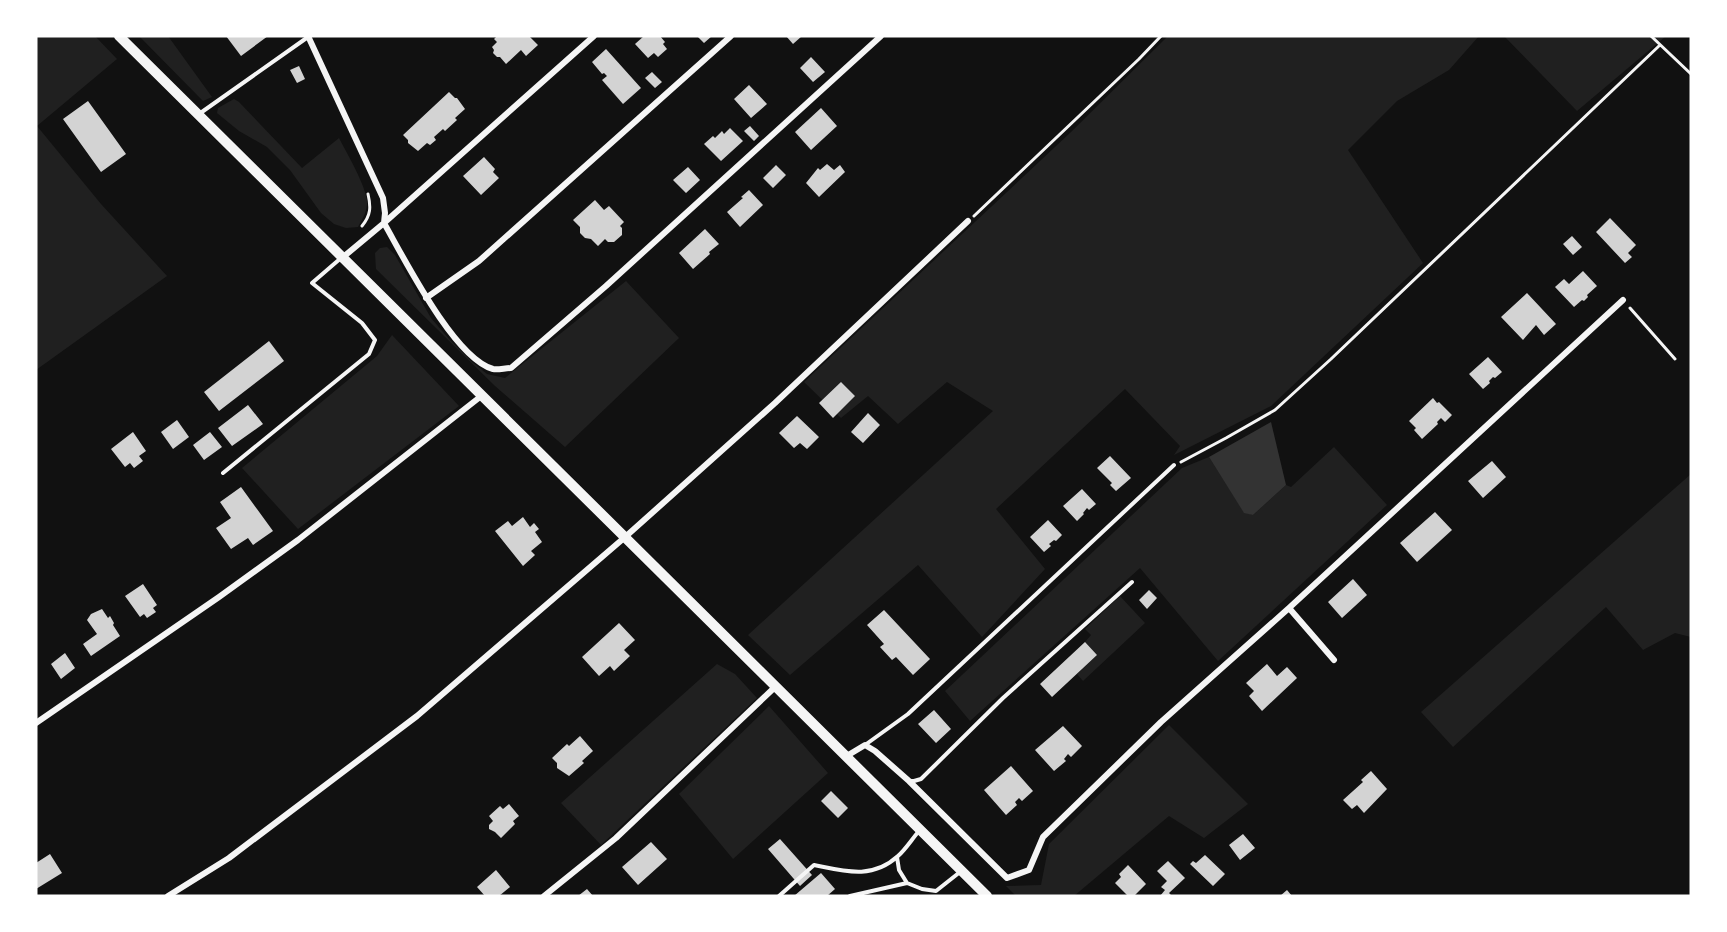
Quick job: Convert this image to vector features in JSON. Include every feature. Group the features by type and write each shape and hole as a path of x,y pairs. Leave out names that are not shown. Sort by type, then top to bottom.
{"main road":[{"path":"119,36 844,758 987,896"}],"street":[{"path":"308,36 383,198 384,223 426,298 464,348 480,363 494,369 511,368 606,286 881,36"},
{"path":"342,258 594,36"},
{"path":"426,298 479,261 731,36"},
{"path":"168,896 229,858 417,716 624,538 775,403 968,221"},
{"path":"844,758 865,744 909,781 1008,878 1029,870 1043,837 1161,722 1289,608 1623,300"},
{"path":"36,723 210,604 298,540 480,397"},
{"path":"1289,608 1334,660"},
{"path":"544,896 616,838 774,688"}],"lane":[{"path":"197,115 308,36"},
{"path":"224,472 369,354 375,340 362,323 312,283 342,258"},
{"path":"865,744 908,714 1174,465"},
{"path":"909,781 921,779 1004,698 1132,582"},
{"path":"779,896 814,865 855,873 878,869 897,857 919,831"},
{"path":"897,857 899,870 907,882 922,890 936,891 961,871"},
{"path":"850,896 907,882"}],"path":[{"path":"968,221 1161,36"},
{"path":"1651,36 1691,74"},
{"path":"1174,465 1275,410 1660,45"},
{"path":"1623,300 1675,359"}],"shaded area":[{"path":"36,36 95,36 117,59 37,126 101,204 167,276 36,370"},
{"path":"139,36 168,36 212,97 203,101"},
{"path":"1168,36 1479,36 1449,70 1397,101 1348,150 1423,263 1271,406 1174,455 1180,446 1125,389 996,509 1045,569 982,637 918,565 790,675 748,635 993,411 947,382 898,424 868,396 841,418 804,382 1071,132"},
{"path":"1504,36 1666,36 1577,111"},
{"path":"234,99 302,168 339,138 367,198 366,211 358,227 346,228 334,224 321,213 290,170 267,147 239,131 217,113 218,108"},
{"path":"387,247 395,255 431,318 471,361 487,374 505,378 626,281 679,338 565,447 495,386 376,269 375,253 380,248"},
{"path":"392,335 459,406 298,529 242,468 377,356"},
{"path":"1271,422 1286,485 1253,515 1244,513 1209,457"},
{"path":"1334,447 1387,505 1218,661 1140,568 970,721 945,691 1182,468 1209,457 1244,512 1253,515 1286,485 1291,487"},
{"path":"1691,474 1691,637 1675,633 1643,650 1606,607 1453,747 1421,712"},
{"path":"1120,596 1145,623 1083,681 1077,674 1097,655 1085,642 1091,635 1085,629"},
{"path":"717,664 735,674 757,698 601,845 561,803"},
{"path":"769,706 828,773 733,859 679,794"},
{"path":"1169,725 1248,804 1204,838 1169,816 1074,896 1016,896 1006,886 1041,885 1049,844"}],"building":[{"path":"226,36 268,36 241,56"},
{"path":"497,36 529,36 538,45 526,56 521,50 506,64 493,53 492,47 497,42 494,39"},
{"path":"644,36 660,36 667,49 658,57 654,53 648,58 635,44"},
{"path":"697,36 712,36 704,43"},
{"path":"786,36 802,36 793,44"},
{"path":"606,49 641,88 623,104 602,80 607,76 602,74 592,62"},
{"path":"811,57 825,72 813,82 800,68"},
{"path":"299,66 305,79 297,83 290,70"},
{"path":"652,72 662,82 655,88 645,78"},
{"path":"749,85 767,104 751,118 734,99"},
{"path":"449,92 465,109 445,131 443,129 434,137 436,140 430,145 427,143 418,151 408,143 403,135"},
{"path":"88,101 126,154 101,172 63,119"},
{"path":"821,108 837,126 811,150 795,132"},
{"path":"750,126 759,136 754,141 744,131"},
{"path":"730,128 743,141 721,161 704,144 713,136 715,138 722,131 724,134"},
{"path":"484,157 495,169 493,172 499,178 481,195 463,176"},
{"path":"827,164 834,170 840,165 845,172 819,197 806,183 818,168 820,170"},
{"path":"776,165 786,175 773,188 763,178"},
{"path":"688,167 700,180 686,193 673,180"},
{"path":"749,190 763,205 740,227 727,212"},
{"path":"595,200 604,210 609,206 624,222 620,226 622,235 614,242 608,242 605,239 598,246 580,233 580,227 573,220"},
{"path":"1610,218 1636,245 1628,253 1632,257 1625,263 1596,232"},
{"path":"705,229 719,244 693,269 679,253"},
{"path":"1572,236 1582,247 1573,255 1563,244"},
{"path":"1583,271 1597,286 1584,301 1582,300 1574,307 1555,287 1564,279 1569,284"},
{"path":"1527,293 1556,324 1544,335 1536,325 1523,340 1501,317"},
{"path":"269,341 284,361 219,411 204,392"},
{"path":"1488,357 1502,372 1495,378 1493,377 1483,389 1469,374"},
{"path":"841,382 855,396 833,418 819,403"},
{"path":"1433,398 1452,415 1445,422 1441,418 1438,424 1422,439 1409,421"},
{"path":"248,405 263,424 232,446 218,428"},
{"path":"868,413 880,425 863,443 851,432"},
{"path":"797,416 819,437 807,449 800,443 794,448 779,433"},
{"path":"177,420 189,437 173,449 161,432"},
{"path":"133,432 146,451 139,456 143,461 134,468 130,463 125,467 111,449"},
{"path":"210,432 222,447 204,460 193,445"},
{"path":"1110,456 1131,478 1116,491 1110,485 1112,483 1097,468"},
{"path":"1492,461 1506,477 1483,498 1468,481"},
{"path":"241,487 273,531 253,545 248,538 231,549 216,528 231,518 220,502"},
{"path":"1082,489 1096,504 1089,510 1087,508 1077,521 1063,506"},
{"path":"1435,512 1452,530 1417,562 1400,543"},
{"path":"523,517 530,527 534,523 539,529 535,532 542,542 531,551 535,555 523,566 495,531 508,521 512,526"},
{"path":"1048,520 1062,535 1049,544 1051,546 1044,552 1030,537"},
{"path":"1353,579 1367,595 1342,618 1328,602"},
{"path":"143,584 157,605 153,608 156,612 147,618 144,614 140,617 125,596"},
{"path":"1149,590 1157,598 1147,609 1139,600"},
{"path":"102,609 108,618 110,616 120,636 91,656 83,644 97,634 87,620 91,614"},
{"path":"884,610 930,659 913,675 896,657 892,660 880,647 884,644 867,625"},
{"path":"619,623 635,640 624,650 630,656 614,671 610,666 599,676 582,657"},
{"path":"1085,642 1097,655 1052,697 1040,684"},
{"path":"65,653 75,668 61,679 51,664"},
{"path":"1267,664 1277,676 1287,667 1297,678 1262,711 1249,696 1254,691 1246,683"},
{"path":"934,710 951,729 936,743 918,724"},
{"path":"1063,726 1082,746 1071,757 1068,754 1064,759 1066,761 1054,771 1035,750"},
{"path":"580,736 593,751 582,761 584,763 569,776 557,768 557,763 552,758"},
{"path":"1011,766 1033,791 1022,801 1019,798 1015,802 1017,805 1006,815 984,790"},
{"path":"1371,771 1387,789 1364,813 1357,805 1352,809 1343,800 1363,782 1361,780"},
{"path":"831,791 848,808 838,818 821,801"},
{"path":"509,804 519,816 513,821 515,824 501,838 489,829 493,821 489,816 500,806 503,809"},
{"path":"1243,834 1255,848 1240,860 1229,845"},
{"path":"780,839 812,875 800,886 768,849"},
{"path":"651,842 667,859 638,885 622,867"},
{"path":"50,854 62,873 36,889 36,863"},
{"path":"1205,855 1225,874 1213,886 1190,864 1193,861 1196,863"},
{"path":"1168,861 1185,878 1169,893 1172,896 1160,896 1165,890 1161,887 1167,881 1157,871"},
{"path":"1128,865 1146,884 1134,896 1128,896 1115,883 1121,877 1119,874"},
{"path":"496,870 510,887 499,896 485,896 477,887"},
{"path":"821,873 835,889 827,896 794,896"},
{"path":"587,889 593,896 578,896"},
{"path":"1287,890 1292,896 1280,896"}]}
